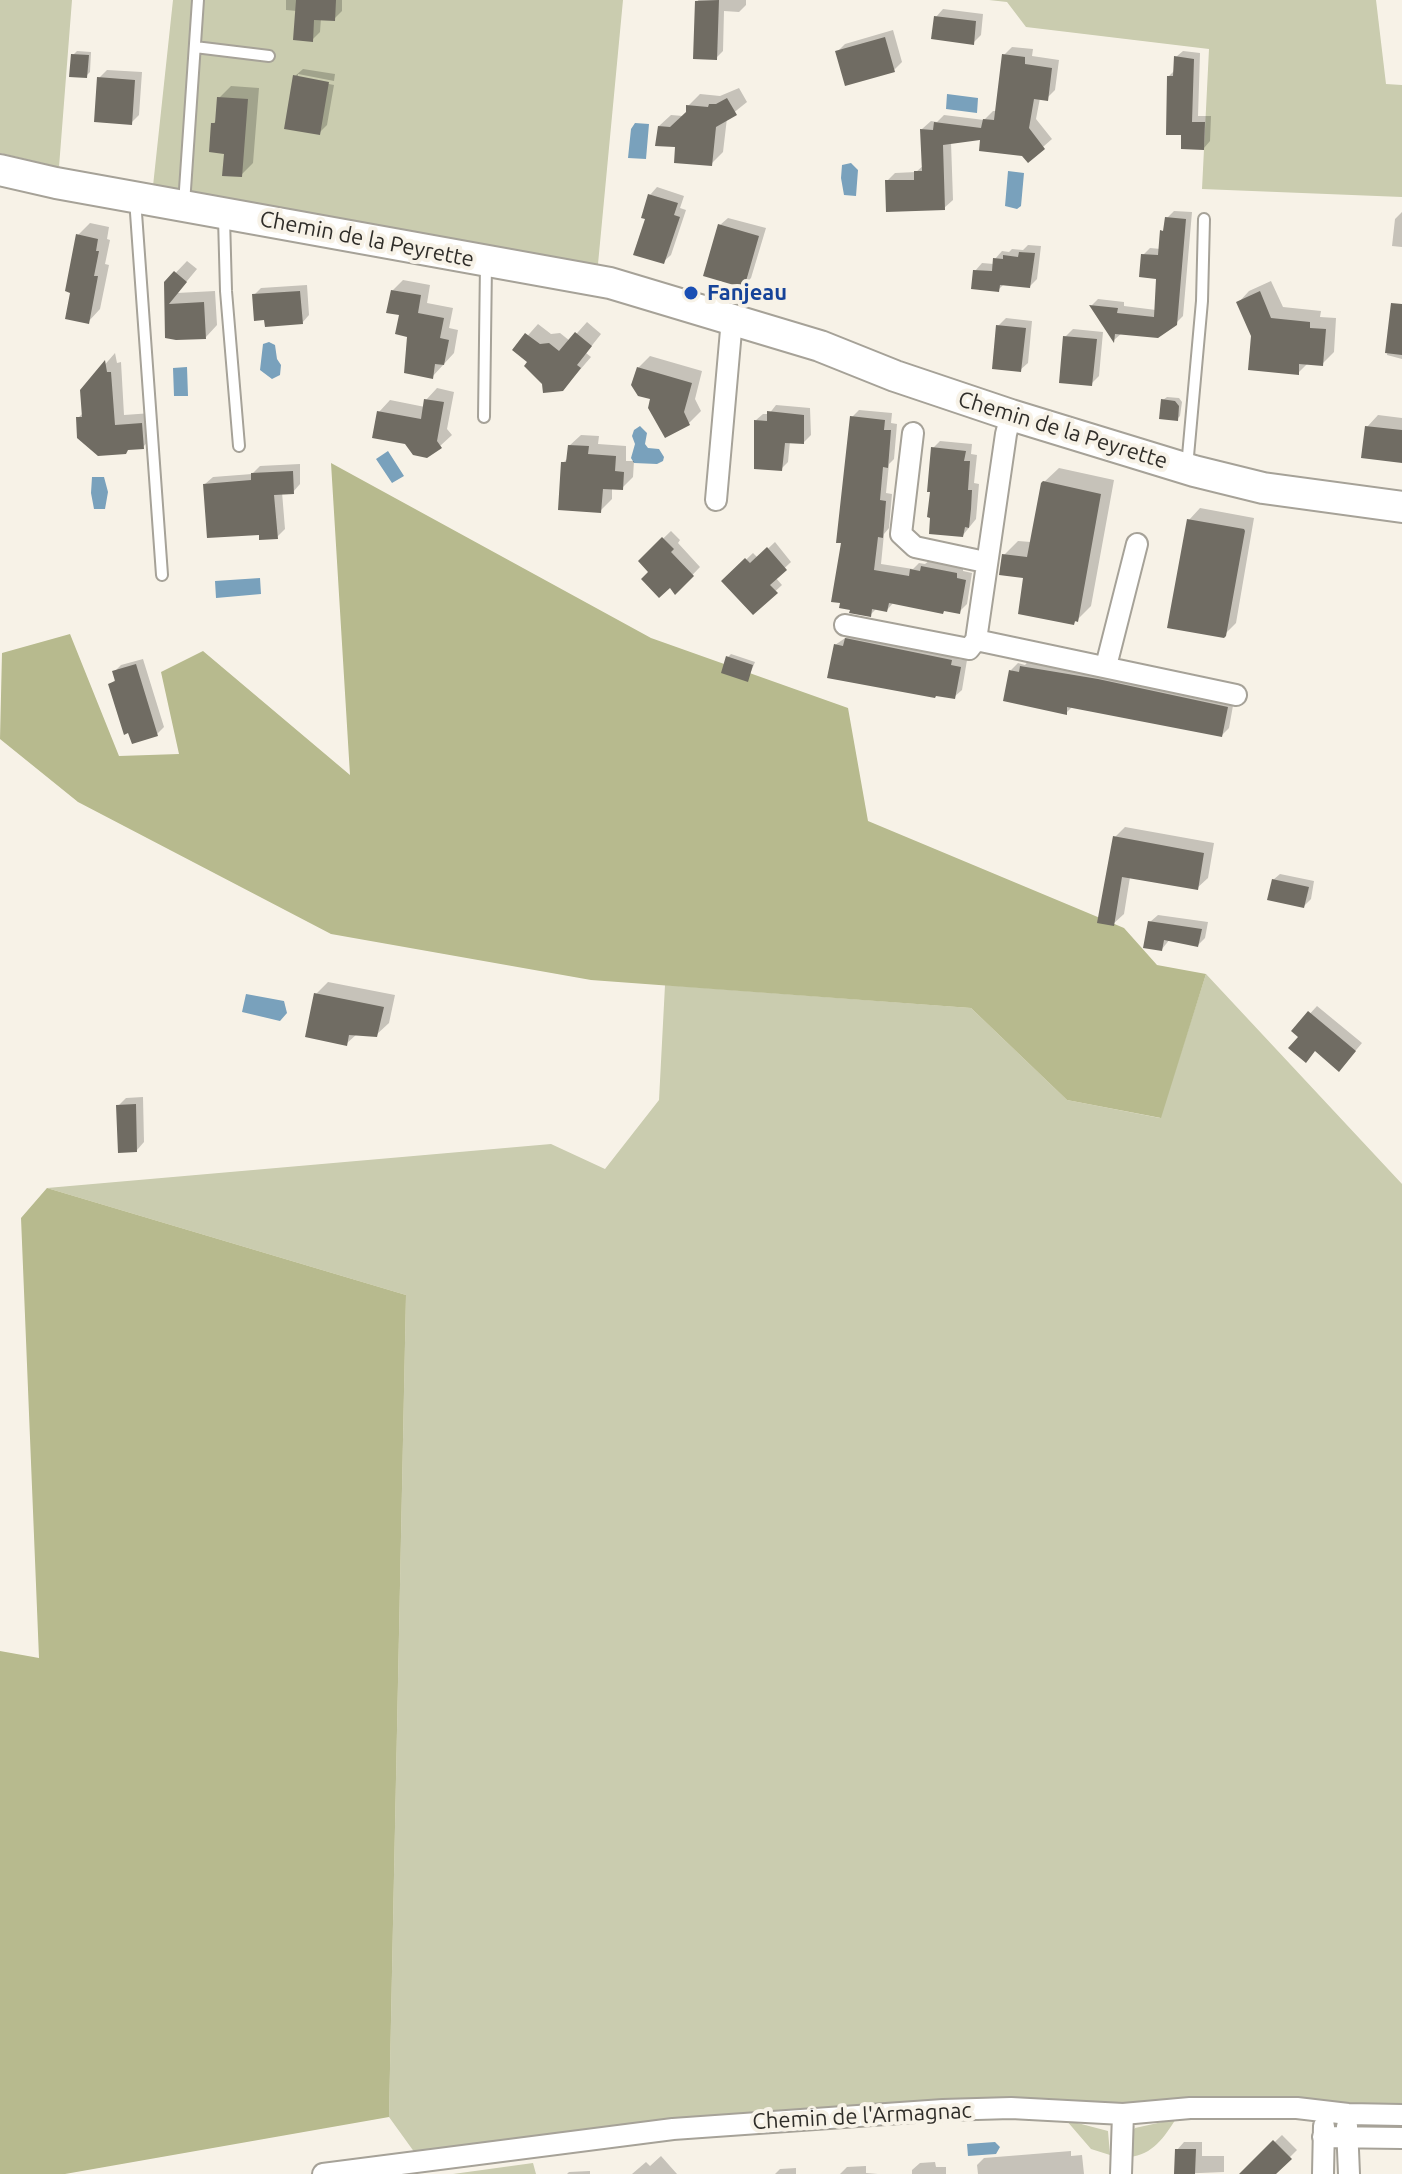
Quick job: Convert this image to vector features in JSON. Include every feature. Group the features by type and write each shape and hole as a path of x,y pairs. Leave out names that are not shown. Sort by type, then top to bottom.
{"street":[{"name":"Chemin de la Peyrette","path":"0,170 610,283 820,346 895,376 1011,415 1187,469 1245,484 1402,507"},
{"path":"716,500 732,319"},
{"path":"845,625 969,649 976,640 985,562 1011,415"},
{"path":"913,433 901,534 915,547 985,562"},
{"path":"1106,666 1137,544"},
{"path":"976,640 1236,695"},
{"name":"Chemin de l'Armagnac","path":"323,2174 375,2171 592,2137 759,2122 1011,2108 1123,2114 1190,2108 1297,2108 1348,2114 1402,2115"},
{"path":"1323,2174 1325,2110"},
{"path":"1121,2174 1123,2114"},
{"path":"1348,2114 1349,2174"},
{"path":"1323,2137 1402,2138"}],"lane":[{"path":"183,206 198,0"},
{"path":"195,47 269,56"},
{"path":"135,197 162,575"},
{"path":"224,212 226,291 239,446"},
{"path":"1187,469 1202,301 1204,219"},
{"path":"484,417 486,262"}],"green space":[{"path":"0,0 72,0 59,167 0,153"},
{"path":"173,0 623,0 598,264 503,252 153,186"},
{"path":"989,0 1376,0 1386,84 1402,85 1402,197 1202,189 1209,49 1026,27 1007,2"},
{"path":"331,463 651,638 848,708 868,821 1124,928 1157,965 1206,974 1161,1118 1067,1100 971,1008 591,980 331,934 78,802 0,739 2,653 70,634 119,756 179,754 161,672 203,651 350,775"},
{"path":"1206,974 1402,1184 1402,2111 1011,2108 420,2160 389,2117 406,1295 47,1188 551,1144 605,1169 659,1100 665,985 971,1008 1067,1100 1160,1118"},
{"path":"47,1188 406,1295 389,2117 65,2174 0,2174 0,1651 39,1658 21,1218"},
{"path":"1176,2119 1151,2149 1129,2157 1130,2135 1135,2128"},
{"path":"1066,2120 1108,2131 1110,2155 1091,2149"},
{"path":"533,2163 536,2174 453,2174"}],"water":[{"path":"947,94 978,98 977,113 946,109"},
{"path":"635,123 649,124 646,159 628,158 631,129"},
{"path":"851,163 858,170 856,196 844,195 841,178 842,165"},
{"path":"1008,171 1024,173 1021,206 1017,209 1005,206"},
{"path":"269,342 275,345 281,365 280,375 272,379 260,370 263,344"},
{"path":"187,367 188,396 174,396 173,368"},
{"path":"640,426 647,433 645,444 648,448 659,449 663,461 657,464 634,463 631,458 635,444 632,436"},
{"path":"388,451 404,476 392,483 376,459"},
{"path":"92,477 104,477 108,492 105,509 94,509"},
{"path":"260,578 261,594 216,598 215,581"},
{"path":"246,994 284,1001 287,1013 280,1021 242,1012"},
{"path":"995,2142 1000,2147 996,2154 968,2156 967,2144"}],"building":[{"path":"296,0 336,0 335,21 314,20 313,42 293,40"},
{"path":"719,0 717,60 693,59 695,1"},
{"path":"934,16 976,21 974,45 931,39"},
{"path":"885,37 895,72 845,86 835,51"},
{"path":"71,54 89,55 87,78 69,77"},
{"path":"1002,54 1025,57 1025,64 1052,68 1048,101 1034,99 1029,128 1045,149 1028,163 1022,156 979,151 980,140 943,145 945,210 886,212 885,180 914,180 914,171 922,171 920,129 933,130 934,122 981,128 983,119 994,120"},
{"path":"1174,56 1194,59 1192,122 1205,122 1204,150 1181,149 1181,135 1166,135 1167,76 1173,76"},
{"path":"293,75 329,82 320,135 284,129"},
{"path":"97,77 135,80 132,125 94,122"},
{"path":"217,97 248,99 242,177 222,176 224,154 209,152"},
{"path":"727,98 737,115 716,127 712,166 674,163 675,147 655,146 658,126 670,127 686,112 686,105 708,107"},
{"path":"648,194 678,203 674,215 680,217 664,264 633,255 645,219 641,218"},
{"path":"1165,217 1186,219 1177,325 1158,338 1115,334 1114,343 1089,305 1118,308 1117,313 1154,317 1156,279 1139,277 1141,254 1158,255 1160,230 1163,231"},
{"path":"718,224 759,236 744,288 703,276"},
{"path":"76,234 98,239 94,276 98,276 89,324 65,319 70,293 65,291"},
{"path":"1019,252 1035,253 1030,288 1000,285 999,292 971,289 973,270 992,271 993,258 1003,259 1003,255 1018,257"},
{"path":"174,271 187,282 169,304 204,302 206,339 165,338 164,282"},
{"path":"391,290 421,295 418,313 444,318 440,338 449,340 444,365 435,364 433,379 404,373 407,337 395,334 399,315 386,313"},
{"path":"300,291 303,324 265,327 264,320 254,321 252,294"},
{"path":"1260,291 1271,318 1310,322 1310,328 1326,329 1323,366 1299,364 1299,375 1248,370 1251,336 1236,302"},
{"path":"1391,303 1402,304 1402,355 1385,353"},
{"path":"996,325 1026,328 1021,372 992,369"},
{"path":"575,332 592,346 577,365 581,368 563,391 543,393 542,384 524,366 527,362 512,350 525,333 540,344 549,343 559,351"},
{"path":"1063,336 1097,339 1092,386 1059,383"},
{"path":"105,360 107,372 111,372 115,425 142,423 144,449 98,456 77,438 76,417 82,417 80,390"},
{"path":"637,367 692,383 684,412 690,425 665,438 648,408 650,399 638,396 631,385"},
{"path":"424,399 444,402 437,441 442,448 427,458 413,455 405,444 372,438 377,411 421,419"},
{"path":"1161,399 1175,401 1179,406 1178,421 1159,419"},
{"path":"767,411 804,415 804,444 785,443 782,471 754,469 754,420 767,421"},
{"path":"850,416 885,420 884,430 891,430 888,468 883,467 880,500 886,501 883,538 878,537 874,570 909,576 910,569 920,571 921,566 957,573 957,578 966,580 960,614 944,611 943,614 889,603 887,612 872,609 871,617 849,613 850,610 839,608 840,603 831,602 841,543 836,543"},
{"path":"1365,426 1402,430 1402,463 1361,458"},
{"path":"568,445 589,446 588,454 616,456 615,471 624,472 623,490 603,489 601,513 558,510 561,462 566,462"},
{"path":"931,447 966,451 964,461 970,461 968,490 972,490 971,509 969,528 965,527 963,537 929,534 930,518 927,517 930,492 927,492"},
{"path":"293,471 294,494 274,495 278,539 259,540 259,535 207,538 203,484 251,480 251,473"},
{"path":"1043,481 1101,494 1078,622 1075,621 1074,625 1018,614 1023,578 999,575 1002,554 1027,557"},
{"path":"1187,519 1245,531 1224,638 1167,628"},
{"path":"662,537 674,549 671,552 694,576 675,595 670,588 659,598 641,579 648,572 638,561"},
{"path":"767,547 787,570 770,585 778,593 753,615 721,581 745,558 750,563"},
{"path":"845,638 952,660 951,665 961,667 955,699 827,678 834,644 843,646"},
{"path":"726,656 753,665 748,682 721,673"},
{"path":"136,664 158,736 132,744 128,733 124,735 108,684 115,681 112,671"},
{"path":"1020,666 1228,707 1222,737 1067,707 1067,715 1003,701 1009,670 1019,672"},
{"path":"1113,836 1204,853 1198,890 1122,877 1114,926 1097,923"},
{"path":"1272,879 1309,887 1304,908 1267,900"},
{"path":"1148,921 1202,929 1198,947 1164,940 1162,951 1143,948"},
{"path":"314,993 384,1007 377,1037 349,1035 347,1046 305,1037"},
{"path":"1308,1011 1356,1051 1339,1072 1315,1051 1306,1063 1288,1048 1298,1037 1291,1031"},
{"path":"136,1104 137,1152 118,1153 116,1105"},
{"path":"1273,2140 1292,2159 1276,2174 1239,2174"},
{"path":"1175,2149 1196,2149 1195,2174 1174,2174"}],"place":[{"name":"Fanjeau","path":"691,293"}]}
